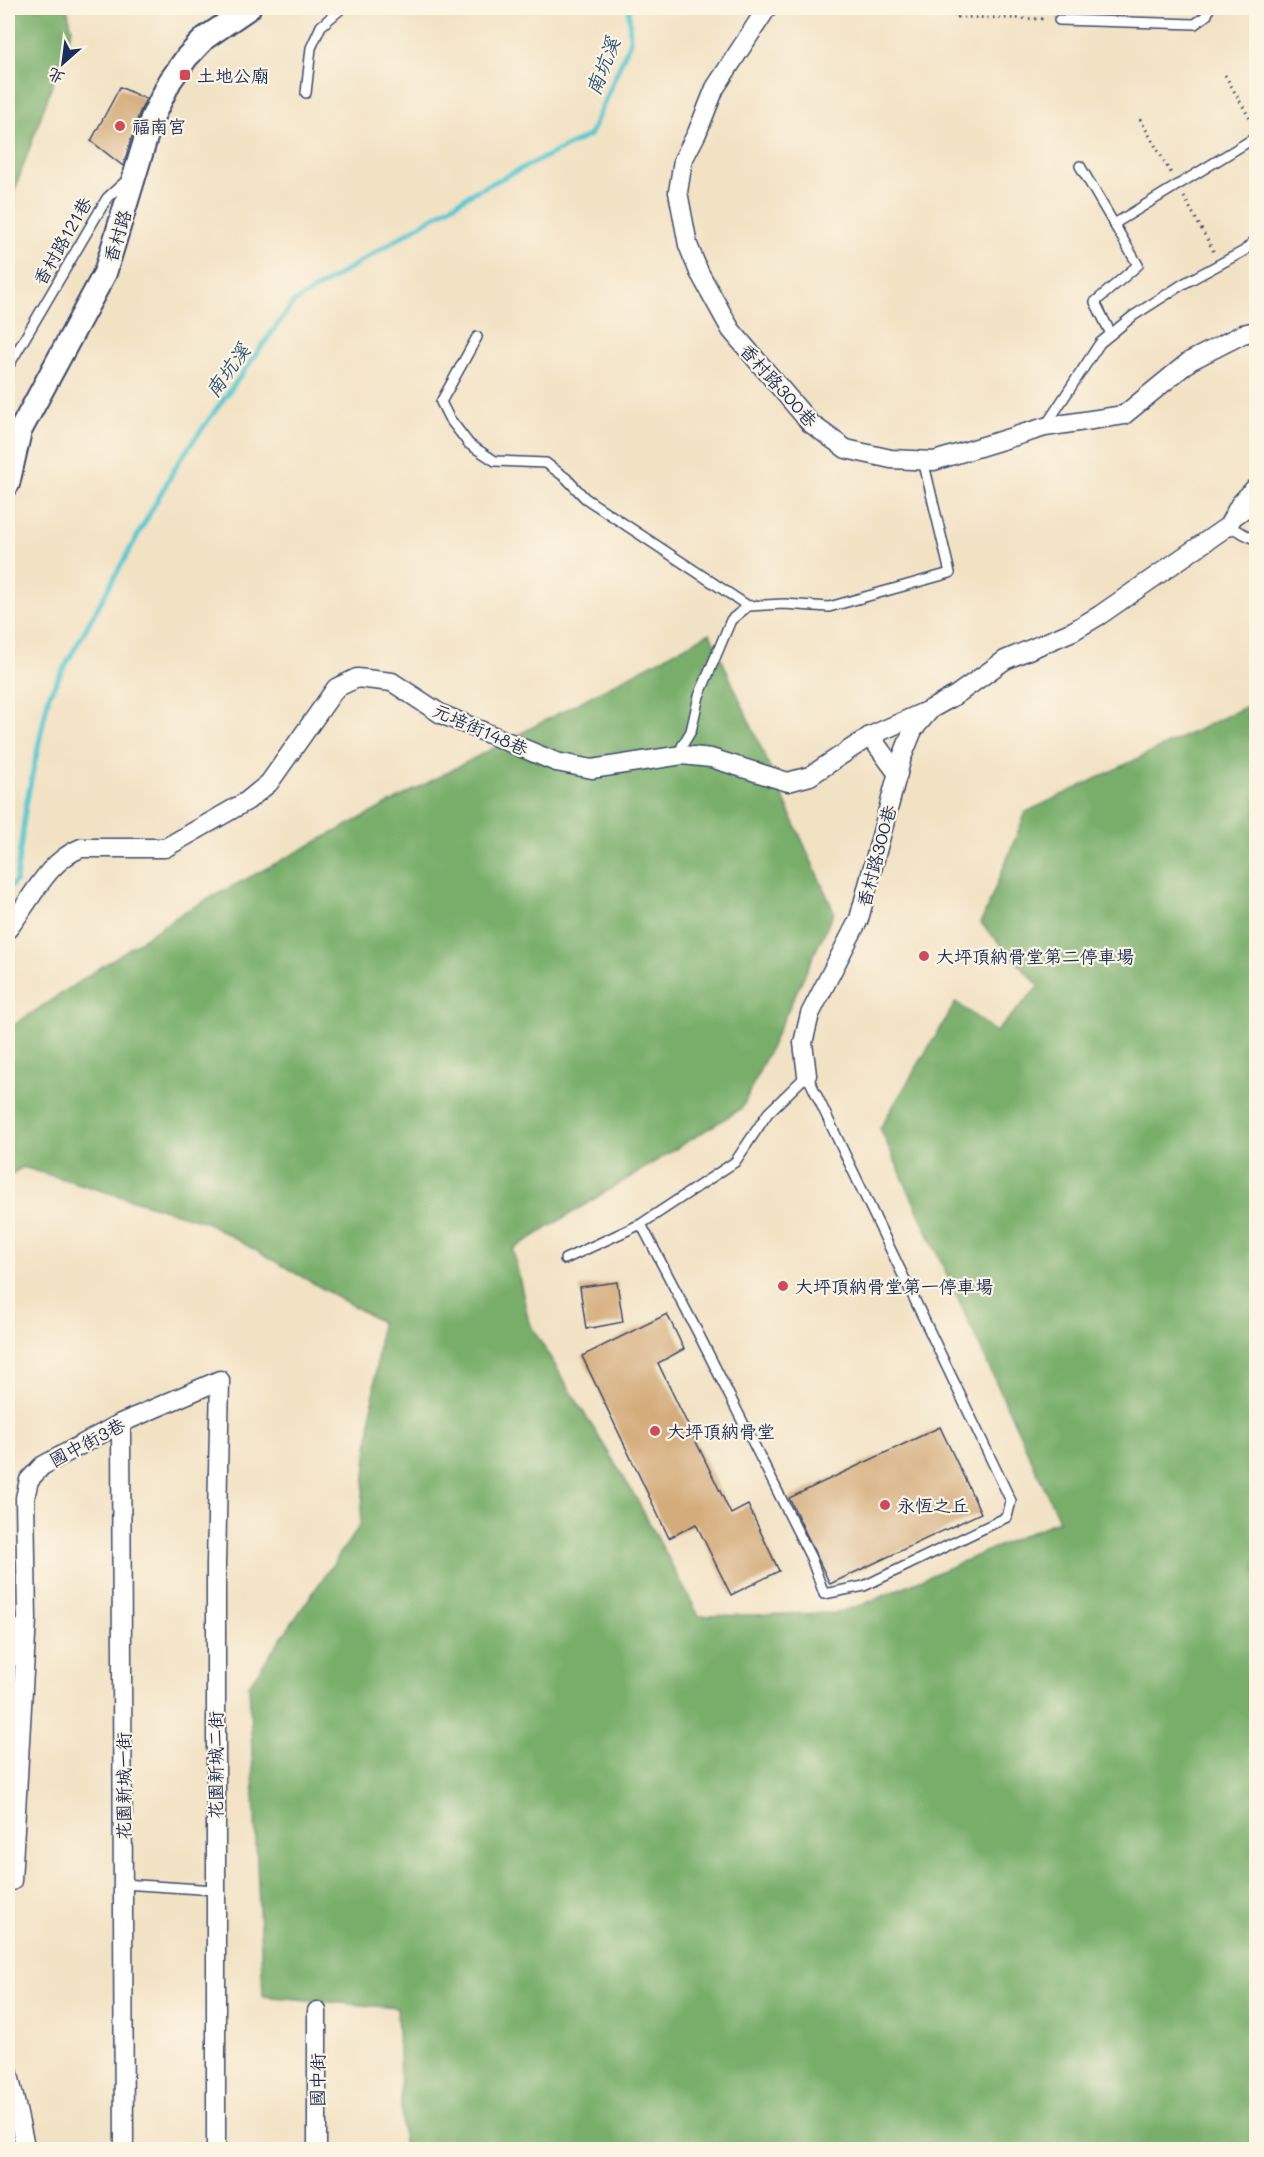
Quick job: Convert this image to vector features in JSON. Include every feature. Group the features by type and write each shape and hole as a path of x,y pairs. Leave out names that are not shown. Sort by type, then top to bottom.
{"street":[{"name":"香村路","path":"8,484 20,431 105,273 152,118 170,81 187,57 205,38 249,8"},
{"name":"香村路300巷","path":"767,8 715,88 697,133 683,160 678,192 688,245 699,272 731,330 810,423 846,449 891,459 934,461 1045,427 1124,415 1190,361 1243,334 1257,331"},
{"name":"香村路300巷","path":"807,1075 803,1043 810,1014 859,919 902,757 913,730 931,709 956,695 1005,660 1073,631 1100,615 1228,526 1240,504 1257,487"},
{"name":"元培街148巷","path":"8,929 52,867 69,852 81,848 165,848 247,801 269,783 336,688 357,678 392,682 441,714 556,762 592,769 682,755 711,758 788,782 810,776 870,736 931,709"},
{"path":"870,736 898,774"},
{"name":"國中街3巷","path":"12,1881 27,1619 25,1497 29,1480 42,1466 121,1423 220,1380"},
{"name":"花園新城二街","path":"216,2150 216,1564 220,1380"},
{"name":"花園新城一街","path":"121,1423 124,2150"},
{"path":"8,1660 27,1619"},
{"name":"國中街","path":"317,2011 317,2150"},
{"path":"8,2070 26,2150"}],"lane":[{"path":"306,93 311,48 321,26 342,8"},
{"path":"1059,20 1195,24 1207,15 1209,8"},
{"path":"1114,224 1257,137"},
{"path":"1080,166 1138,264 1095,302 1111,334"},
{"name":"香村路121巷","path":"8,367 107,198 137,170"},
{"path":"1045,427 1100,343 1133,316 1183,284 1244,251 1257,239"},
{"path":"477,337 441,402 449,418 469,444 495,461 546,463 566,478 585,498 748,606"},
{"path":"682,755 682,746 691,730 699,696 731,620 748,606 784,604 829,607 950,573 923,460"},
{"path":"1257,506 1228,526 1257,540"},
{"path":"565,1259 641,1224 735,1162 768,1113 807,1075 1011,1502 1007,1517 864,1586 824,1594 811,1558 641,1224"},
{"path":"123,1884 215,1890"}],"path":[{"path":"955,8 954,17 1059,20"},
{"path":"1225,75 1257,131"}],"green space":[{"path":"8,8 67,8 72,29 8,209"},
{"path":"710,633 834,912 742,1108 513,1249 529,1323 635,1496 699,1616 835,1613 862,1605 1059,1520 880,1128 956,1002 996,1032 1039,986 981,923 1026,812 1256,702 1256,2149 403,2149 397,2008 263,1996 249,1685 360,1525 381,1322 206,1222 23,1167 8,1176 8,1029 184,912"}],"building":[{"name":"福南宮","path":"120,87 146,99 123,166 91,141"},
{"path":"617,1282 623,1322 586,1329 580,1287"},
{"name":"大坪頂納骨堂","path":"667,1314 684,1349 658,1363 731,1514 748,1505 779,1571 731,1595 696,1524 669,1538 582,1356"},
{"name":"永恆之丘","path":"940,1427 981,1513 830,1584 789,1498"}],"waterway":[{"name":"南坑溪","path":"8,889 16,881 26,805 49,695 179,461 293,303 476,191 590,135 630,42 629,8"}],"place":[{"name":"土地公廟","path":"185,75"},
{"name":"福南宮","path":"120,126"},
{"name":"大坪頂納骨堂第二停車場","path":"924,956"},
{"name":"大坪頂納骨堂第一停車場","path":"783,1286"},
{"name":"大坪頂納骨堂","path":"655,1431"},
{"name":"永恆之丘","path":"885,1505"}]}
